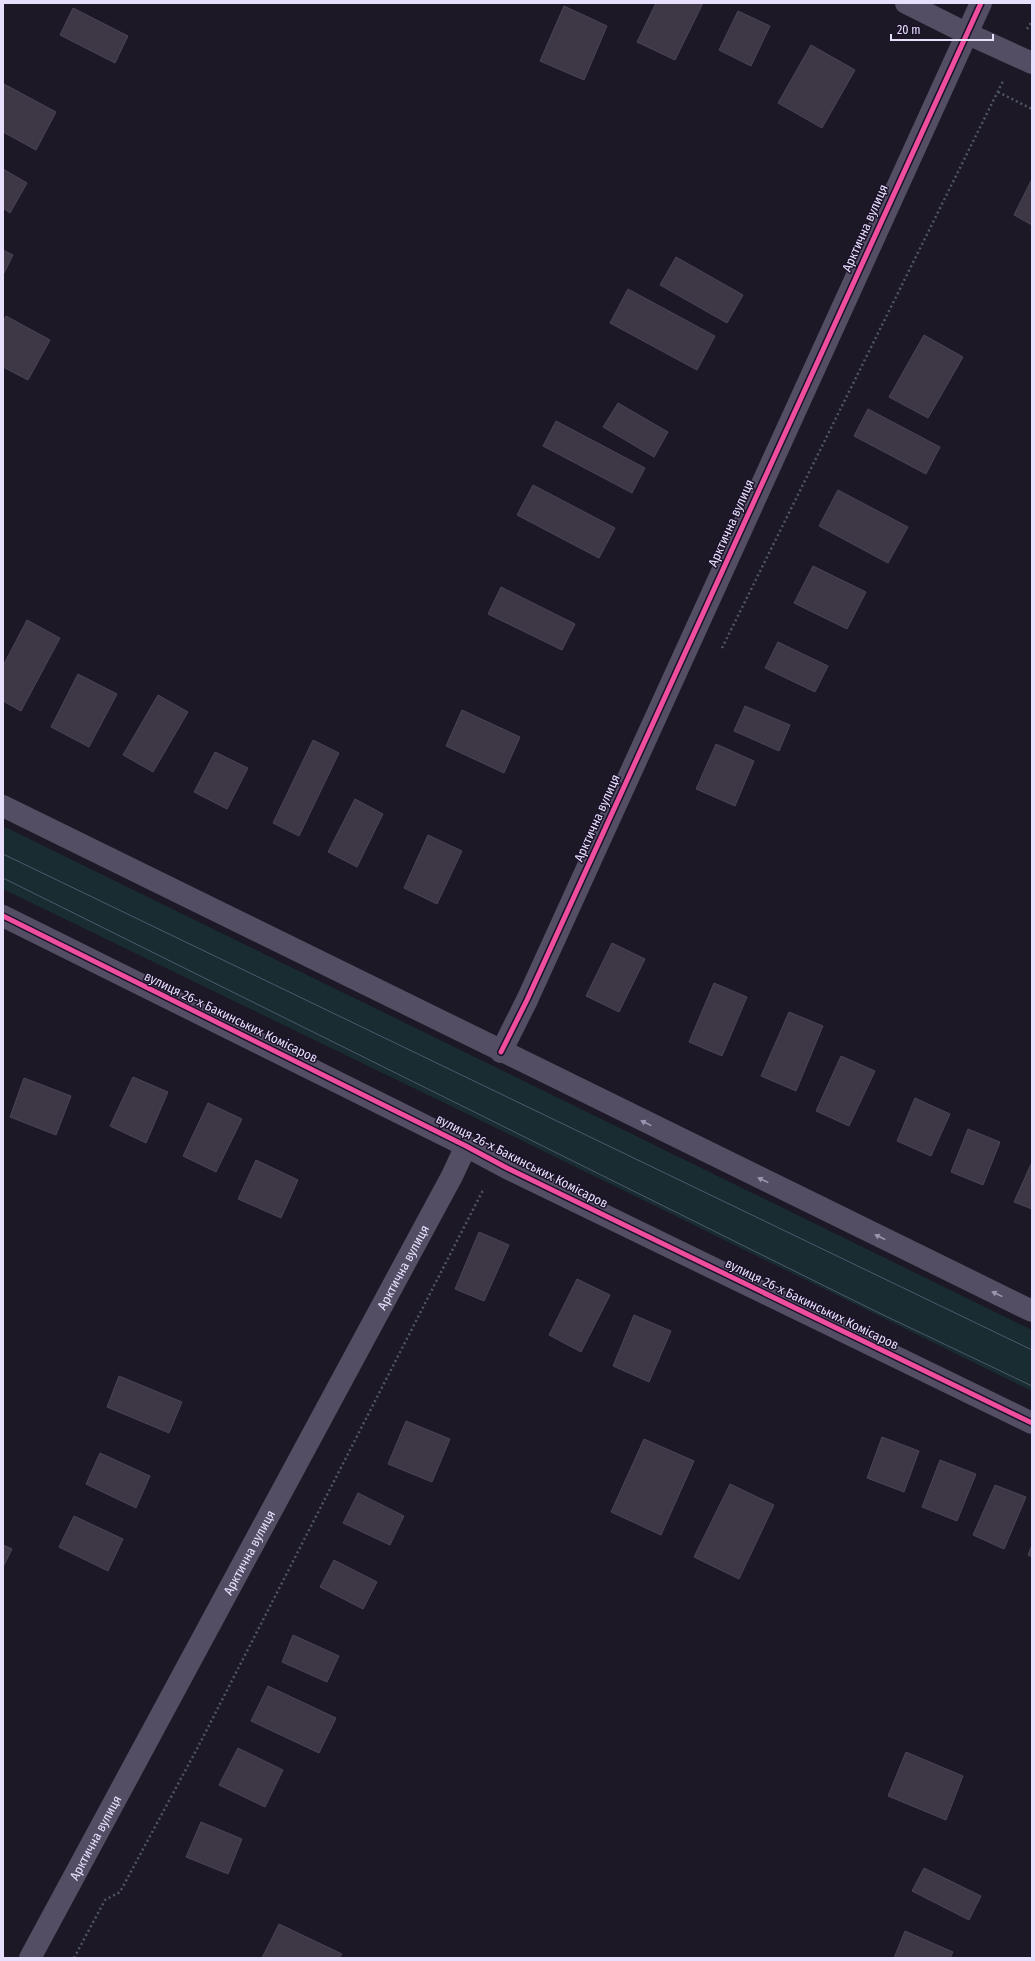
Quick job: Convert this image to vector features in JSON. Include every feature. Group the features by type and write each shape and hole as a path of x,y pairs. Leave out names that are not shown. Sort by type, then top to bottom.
{"street":[{"path":"906,3 1022,59"},
{"name":"Арктична вулиця","path":"501,1052 527,1000 966,33 981,3"},
{"path":"3,806 501,1052 1032,1311"},
{"name":"вулиця 26-х Бакинських Комісаров","path":"3,916 466,1146 507,1168 1032,1423"},
{"name":"Арктична вулиця","path":"30,1958 452,1176 466,1146"}],"path":[{"path":"721,649 998,92 1022,59"},
{"path":"998,92 1032,109"},
{"path":"74,1958 105,1900 120,1892 196,1752 482,1192 507,1168"}],"shaded area":[{"path":"3,826 1032,1330 1032,1391 531,1145 3,889"}],"building":[{"path":"656,3 703,3 675,60 637,42"},
{"path":"564,6 607,26 584,80 540,61"},
{"path":"73,8 128,36 115,63 60,35"},
{"path":"738,11 770,26 751,66 719,50"},
{"path":"811,45 855,70 822,128 778,103"},
{"path":"4,84 56,112 36,150 3,132"},
{"path":"3,169 27,183 10,213 3,208"},
{"path":"1032,179 1032,225 1014,215"},
{"path":"3,250 13,255 3,275"},
{"path":"676,257 743,295 727,323 660,285"},
{"path":"628,289 715,336 697,370 610,323"},
{"path":"6,316 50,340 28,380 3,367 3,322"},
{"path":"924,335 963,357 928,418 889,397"},
{"path":"618,403 668,432 654,457 603,427"},
{"path":"868,409 940,447 926,474 854,436"},
{"path":"556,421 645,468 632,493 543,446"},
{"path":"533,485 615,528 599,558 517,515"},
{"path":"838,490 908,527 888,563 819,526"},
{"path":"813,566 866,592 847,629 794,603"},
{"path":"501,587 575,624 562,650 488,614"},
{"path":"27,620 60,638 21,711 3,701 3,666"},
{"path":"778,642 828,666 815,692 765,668"},
{"path":"78,674 117,694 89,747 51,727"},
{"path":"158,695 188,712 153,772 123,755"},
{"path":"745,706 790,725 779,751 734,731"},
{"path":"462,710 520,737 504,773 446,746"},
{"path":"313,740 339,753 299,836 273,823"},
{"path":"716,744 754,761 735,806 696,789"},
{"path":"215,752 248,768 227,809 194,792"},
{"path":"355,799 383,814 357,867 328,852"},
{"path":"428,835 462,851 437,904 404,888"},
{"path":"612,943 645,959 619,1012 586,996"},
{"path":"714,983 747,997 722,1056 689,1042"},
{"path":"789,1012 823,1026 796,1091 761,1076"},
{"path":"841,1056 875,1071 849,1126 816,1111"},
{"path":"133,1077 168,1092 146,1143 110,1126"},
{"path":"24,1078 71,1096 56,1135 10,1117"},
{"path":"915,1098 950,1114 931,1156 897,1141"},
{"path":"208,1103 242,1119 216,1172 183,1156"},
{"path":"968,1129 1000,1142 983,1185 951,1172"},
{"path":"256,1160 298,1180 281,1218 238,1199"},
{"path":"1032,1162 1032,1209 1014,1202"},
{"path":"479,1232 509,1245 484,1301 455,1289"},
{"path":"577,1279 610,1295 581,1352 549,1335"},
{"path":"634,1315 671,1331 649,1382 613,1366"},
{"path":"119,1376 182,1402 169,1433 107,1407"},
{"path":"406,1421 450,1439 432,1482 388,1464"},
{"path":"882,1437 919,1451 904,1492 867,1478"},
{"path":"644,1439 694,1461 661,1535 611,1512"},
{"path":"100,1453 150,1476 136,1508 86,1484"},
{"path":"940,1460 976,1474 957,1521 922,1507"},
{"path":"730,1484 774,1505 739,1579 694,1557"},
{"path":"995,1485 1026,1497 1004,1549 973,1535"},
{"path":"358,1493 404,1516 390,1545 343,1523"},
{"path":"74,1516 123,1539 108,1571 59,1547"},
{"path":"3,1545 12,1549 3,1567"},
{"path":"1032,1545 1032,1557 1028,1555"},
{"path":"334,1560 377,1582 363,1609 320,1587"},
{"path":"293,1635 339,1656 327,1682 282,1662"},
{"path":"268,1686 336,1718 319,1753 251,1721"},
{"path":"238,1748 283,1770 265,1807 219,1785"},
{"path":"906,1752 963,1776 946,1820 888,1796"},
{"path":"201,1822 242,1839 228,1874 186,1857"},
{"path":"924,1868 981,1896 969,1920 912,1891"},
{"path":"279,1924 342,1954 339,1958 262,1958"},
{"path":"905,1931 953,1952 950,1958 894,1958"}],"tram line":[{"path":"3,854 1032,1350"},
{"path":"3,878 873,1310 1032,1386"}],"cycle path":[{"path":"501,1052 527,1000 981,3"},
{"path":"3,916 466,1146 507,1168 1032,1423"}]}
